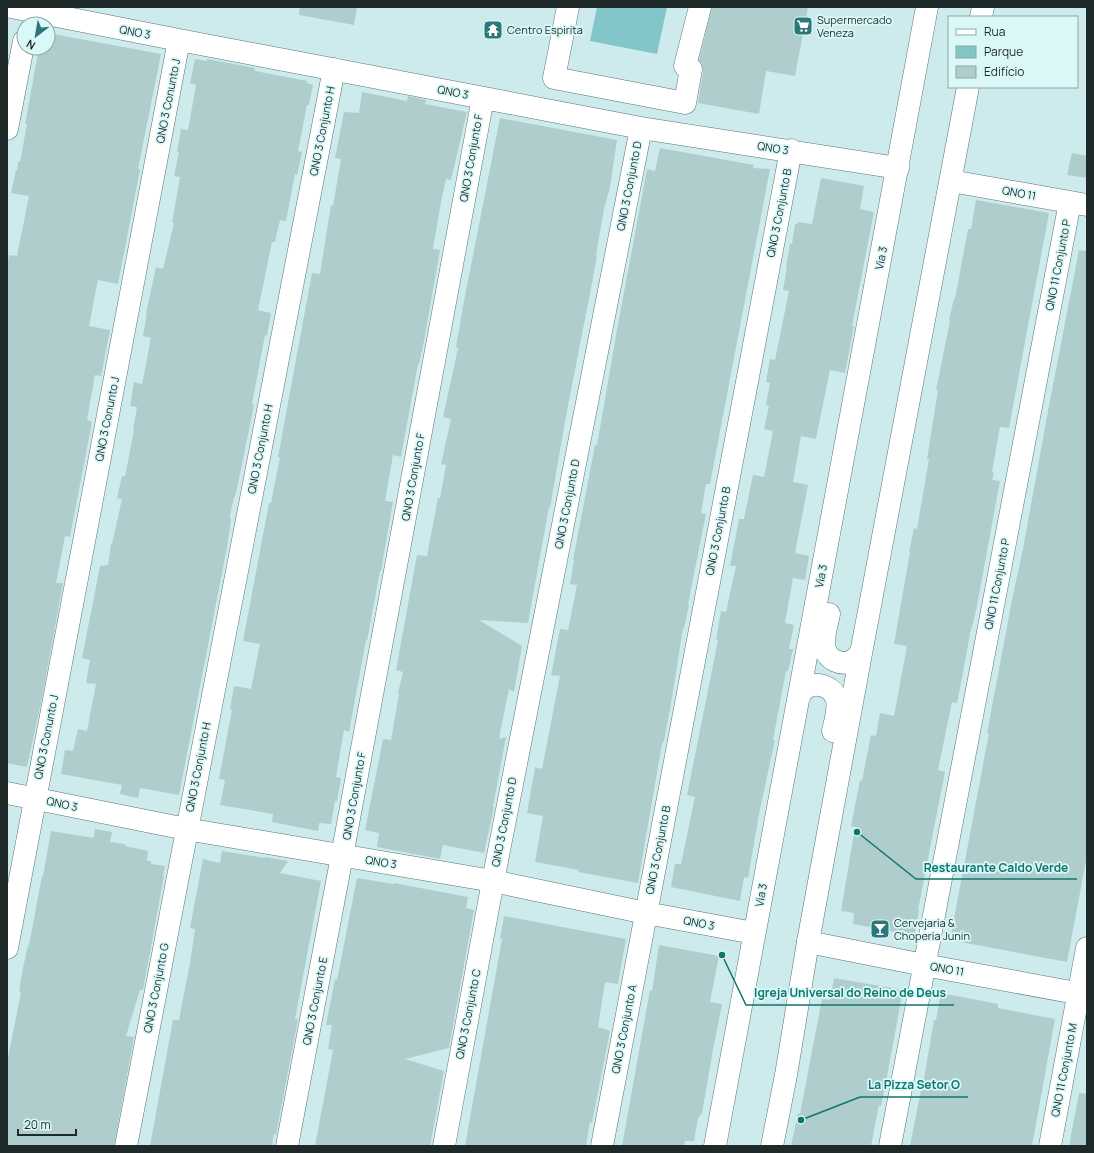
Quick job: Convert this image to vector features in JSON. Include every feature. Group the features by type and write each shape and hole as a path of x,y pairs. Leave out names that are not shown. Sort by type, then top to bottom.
{"street":[{"path":"568,7 554,78 685,103 691,69 685,66 700,7"},
{"name":"Via 3","path":"715,1146 928,7"},
{"name":"QNO 3","path":"23,14 179,40 640,128 791,150 898,168"},
{"name":"QNO 3 Conunto J","path":"7,948 179,40"},
{"path":"7,129 21,56"},
{"name":"QNO 3 Conjunto H","path":"186,829 334,69"},
{"path":"772,1146 862,648 968,88"},
{"name":"QNO 3 Conjunto F","path":"342,856 482,98"},
{"name":"QNO 3 Conjunto D","path":"493,881 640,128"},
{"name":"QNO 3 Conjunto B","path":"646,912 791,150"},
{"name":"QNO 11","path":"951,181 1079,204"},
{"name":"QNO 11 Conjunto P","path":"890,1146 924,965 1079,204"},
{"path":"848,434 847,516 824,639 824,646 830,658 842,663 855,660 860,655 862,648"},
{"path":"798,700 804,689 816,684 829,688 837,700 837,707 814,829 818,887"},
{"name":"QNO 3","path":"7,793 186,829 493,881 754,933"},
{"name":"QNO 3 Conjunto G","path":"126,1146 186,829"},
{"name":"QNO 3 Conjunto E","path":"286,1146 342,856"},
{"name":"QNO 3 Conjunto C","path":"444,1146 493,881"},
{"name":"QNO 3 Conjunto A","path":"602,1146 646,912"},
{"name":"QNO 11","path":"808,942 1083,994"},
{"name":"QNO 11 Conjunto M","path":"1050,1146 1083,994 1087,948"},
{"path":"728,1146 732,1052"}],"green space":[{"path":"597,7 667,7 657,54 590,41"}],"building":[{"path":"300,7 357,7 354,25 299,15"},
{"path":"712,7 808,7 795,76 766,71 759,114 698,103 703,71 702,64 699,60"},
{"path":"56,34 161,54 138,169 140,170 118,284 98,280 89,326 110,330 101,376 95,375 87,420 92,422 70,537 65,536 56,583 63,583 42,698 27,767 7,763 7,266 9,255 17,256 29,196 11,193 18,162 20,162 27,124 25,124 38,56 56,56"},
{"path":"195,59 207,61 207,59 255,68 255,71 307,81 307,83 313,85 309,105 307,105 298,151 302,152 297,175 295,174 286,221 280,220 275,242 272,242 258,310 271,313 267,336 265,335 252,404 254,405 230,516 231,520 228,542 179,795 140,788 138,798 120,794 122,785 61,774 65,750 73,751 78,729 87,731 96,684 86,683 90,660 82,658 100,566 108,565 111,544 122,499 117,498 122,476 125,476 137,407 130,406 134,382 142,384 151,338 143,336 146,313 156,267 163,269 174,223 172,223 180,177 174,176 179,152 177,152 181,129 188,130 196,85 190,83"},
{"path":"362,92 407,101 408,96 426,100 425,104 467,112 451,180 446,179 441,202 433,249 440,250 401,457 393,455 385,501 393,502 349,732 344,730 336,777 341,778 337,801 335,801 331,824 319,823 318,831 272,822 273,814 220,805 225,780 219,779 232,710 230,709 234,686 251,689 260,644 243,641 269,503 271,503 280,457 278,457 312,273 320,274 331,205 333,206 341,159 335,158 344,112 359,113"},
{"path":"500,118 617,140 610,187 604,209 593,278 528,623 479,620 522,646 514,692 509,689 499,739 506,737 494,807 484,853 443,845 440,859 377,847 379,833 365,830 383,739 391,740 398,693 403,672 396,670 417,555 427,556 438,498 440,498 446,465 441,464 451,419 443,417 458,348 456,347 464,301"},
{"path":"660,148 754,165 753,168 770,169 710,484 706,484 701,513 706,514 689,605 683,628 672,698 664,741 662,744 638,883 578,872 579,870 535,862 543,816 527,813 535,767 542,769 560,676 551,675 560,629 568,630 577,585 570,584 573,560 595,445 597,445 647,169 655,171"},
{"path":"1072,153 1087,156 1087,178 1067,175"},
{"path":"821,178 864,186 860,209 874,212 852,326 854,326 845,373 830,370 816,439 801,436 793,482 808,485 795,553 809,556 805,580 793,578 785,623 794,625 789,649 793,649 788,671 786,671 773,740 775,740 760,809 748,878 744,877 740,901 671,887 675,864 681,864 695,797 687,795 718,640 716,639 721,611 726,612 736,566 730,566 739,519 744,519 753,475 764,477 773,431 764,429 769,406 766,405 770,383 766,382 770,359 775,360 789,291 783,290 790,244 792,244 795,224 798,224 798,222 812,224"},
{"path":"976,200 1049,213 1009,428 1000,427 992,480 1000,481 957,703 952,702 938,770 945,772 918,910 915,934 901,933 853,924 854,913 841,911 855,827 851,826 871,735 876,736 880,713 894,716 907,646 894,644 909,552 914,528 917,529 929,459 927,459 938,390 936,390 968,229 971,229"},
{"path":"1079,250 1087,251 1087,855 1067,962 950,940 989,733 987,733"},
{"path":"95,829 112,832 110,842 125,844 125,846 148,851 147,861 151,861 151,864 165,866 143,990 140,990 126,1036 134,1037 114,1146 7,1146 7,1063 21,992 19,991 23,968 29,945 51,831 94,838"},
{"path":"222,851 288,861 280,873 321,881 295,1019 298,1019 276,1135 274,1134 272,1146 150,1146 173,1020 179,1020 190,963 195,929 190,928 203,859 220,863"},
{"path":"357,878 394,883 468,897 466,908 474,910 449,1048 405,1059 444,1071 430,1146 315,1146 333,1050 328,1049 332,1025 326,1025 335,979 337,980"},
{"path":"504,916 626,939 618,984 605,982 598,1027 610,1031 586,1146 465,1146 502,939 500,939"},
{"path":"659,945 719,956 710,1002 722,1004 702,1113 698,1118 694,1141 685,1141 684,1146 622,1146 650,990 652,991"},
{"path":"834,978 903,990 886,1082 881,1106 879,1105 871,1146 791,1146 798,1113 800,1114 822,999 830,1000"},
{"path":"941,993 998,1004 998,1008 1055,1019 1032,1146 910,1146 922,1090 934,1020 936,1020"},
{"path":"1079,1093 1087,1094 1087,1146 1069,1146"}],"place":[{"name":"Supermercado Veneza","path":"803,26"},
{"name":"Centro Espirita","path":"493,30"},
{"name":"Restaurante Caldo Verde","path":"857,832"},
{"name":"Cervejaria & Choperia Junin","path":"880,929"},
{"name":"Igreja Universal do Reino de Deus","path":"722,955"},
{"name":"La Pizza Setor O","path":"801,1120"}]}
